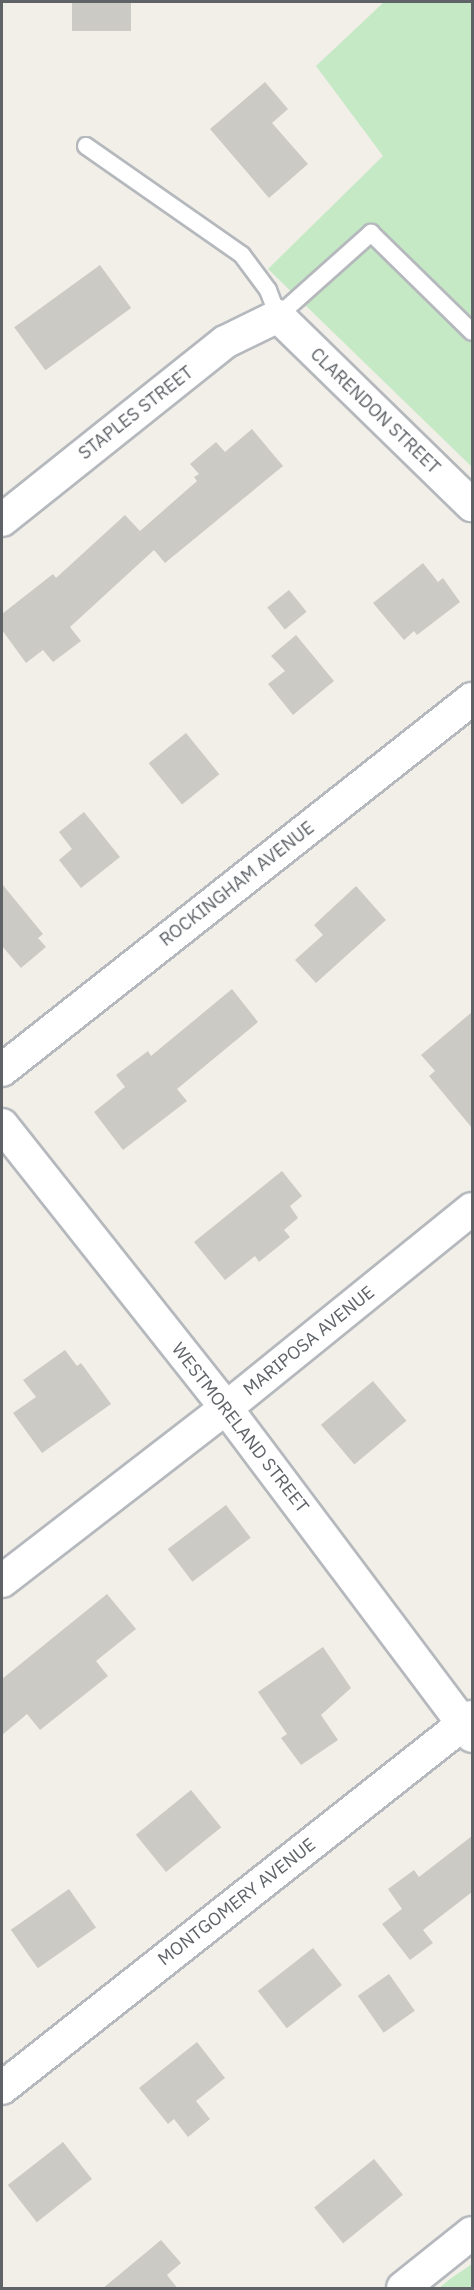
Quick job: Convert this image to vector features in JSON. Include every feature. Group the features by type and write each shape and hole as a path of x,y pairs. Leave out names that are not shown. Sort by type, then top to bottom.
{"street":[{"name":"CLARENDON STREET","path":"278,316 472,506"},
{"name":"STAPLES STREET","path":"2,520 225,342 278,316"},
{"name":"ROCKINGHAM AVENUE","path":"2,1070 472,699"},
{"name":"WESTMORELAND STREET","path":"2,1125 226,1408 470,1725"},
{"name":"MARIPOSA AVENUE","path":"2,1581 226,1408 472,1209"},
{"name":"MONTGOMERY AVENUE","path":"2,2088 470,1725"},
{"path":"403,2289 472,2233"}],"lane":[{"path":"86,146 242,255 268,290 278,316 371,233 472,332"}],"green space":[{"path":"384,2 472,2 472,467 268,269 383,156 316,66"},
{"path":"472,2264 472,2288 439,2288 450,2279"}],"building":[{"path":"72,2 131,2 131,31 72,31"},
{"path":"265,82 288,109 272,123 308,164 269,198 210,129"},
{"path":"100,265 131,308 45,370 14,327"},
{"path":"252,429 283,466 165,563 154,550 70,627 81,641 53,662 43,650 26,663 2,630 2,614 53,574 56,578 125,515 140,531 197,481 194,477 199,474 190,464 216,442 225,452"},
{"path":"423,563 438,582 443,578 460,602 417,635 414,631 404,640 373,603"},
{"path":"289,590 307,612 285,629 267,608"},
{"path":"296,635 334,681 293,715 268,684 285,671 271,656"},
{"path":"186,733 219,774 182,804 149,763"},
{"path":"84,812 120,857 81,888 59,860 72,849 59,832"},
{"path":"2,884 43,934 38,938 46,947 21,968 2,946"},
{"path":"356,886 386,920 316,983 295,960 323,935 314,925"},
{"path":"232,989 258,1022 177,1089 187,1101 123,1150 94,1112 125,1087 116,1075 148,1051 151,1056"},
{"path":"472,1012 472,1128 429,1076 435,1071 421,1055"},
{"path":"282,1171 302,1196 290,1206 298,1218 284,1230 290,1237 259,1262 255,1256 225,1280 194,1242"},
{"path":"65,1350 77,1366 81,1363 111,1404 42,1453 13,1413 36,1397 23,1380"},
{"path":"373,1381 406,1421 354,1465 321,1425"},
{"path":"226,1505 251,1538 192,1582 168,1549"},
{"path":"107,1594 136,1629 96,1661 108,1676 40,1730 27,1714 2,1735 2,1679"},
{"path":"323,1647 351,1688 321,1715 338,1740 301,1765 281,1738 287,1734 258,1692"},
{"path":"191,1790 221,1827 166,1872 136,1835"},
{"path":"472,1836 472,1892 423,1930 433,1943 410,1960 382,1924 402,1909 388,1889 414,1870 419,1877"},
{"path":"69,1889 96,1928 38,1968 11,1930"},
{"path":"313,1948 342,1985 287,2028 258,1991"},
{"path":"389,1974 415,2011 384,2033 358,1996"},
{"path":"197,2042 225,2078 196,2101 210,2119 188,2137 174,2119 168,2124 139,2088"},
{"path":"63,2142 92,2179 37,2222 8,2185"},
{"path":"374,2159 403,2195 343,2243 314,2207"},
{"path":"161,2240 181,2263 167,2275 178,2289 102,2289"}]}
